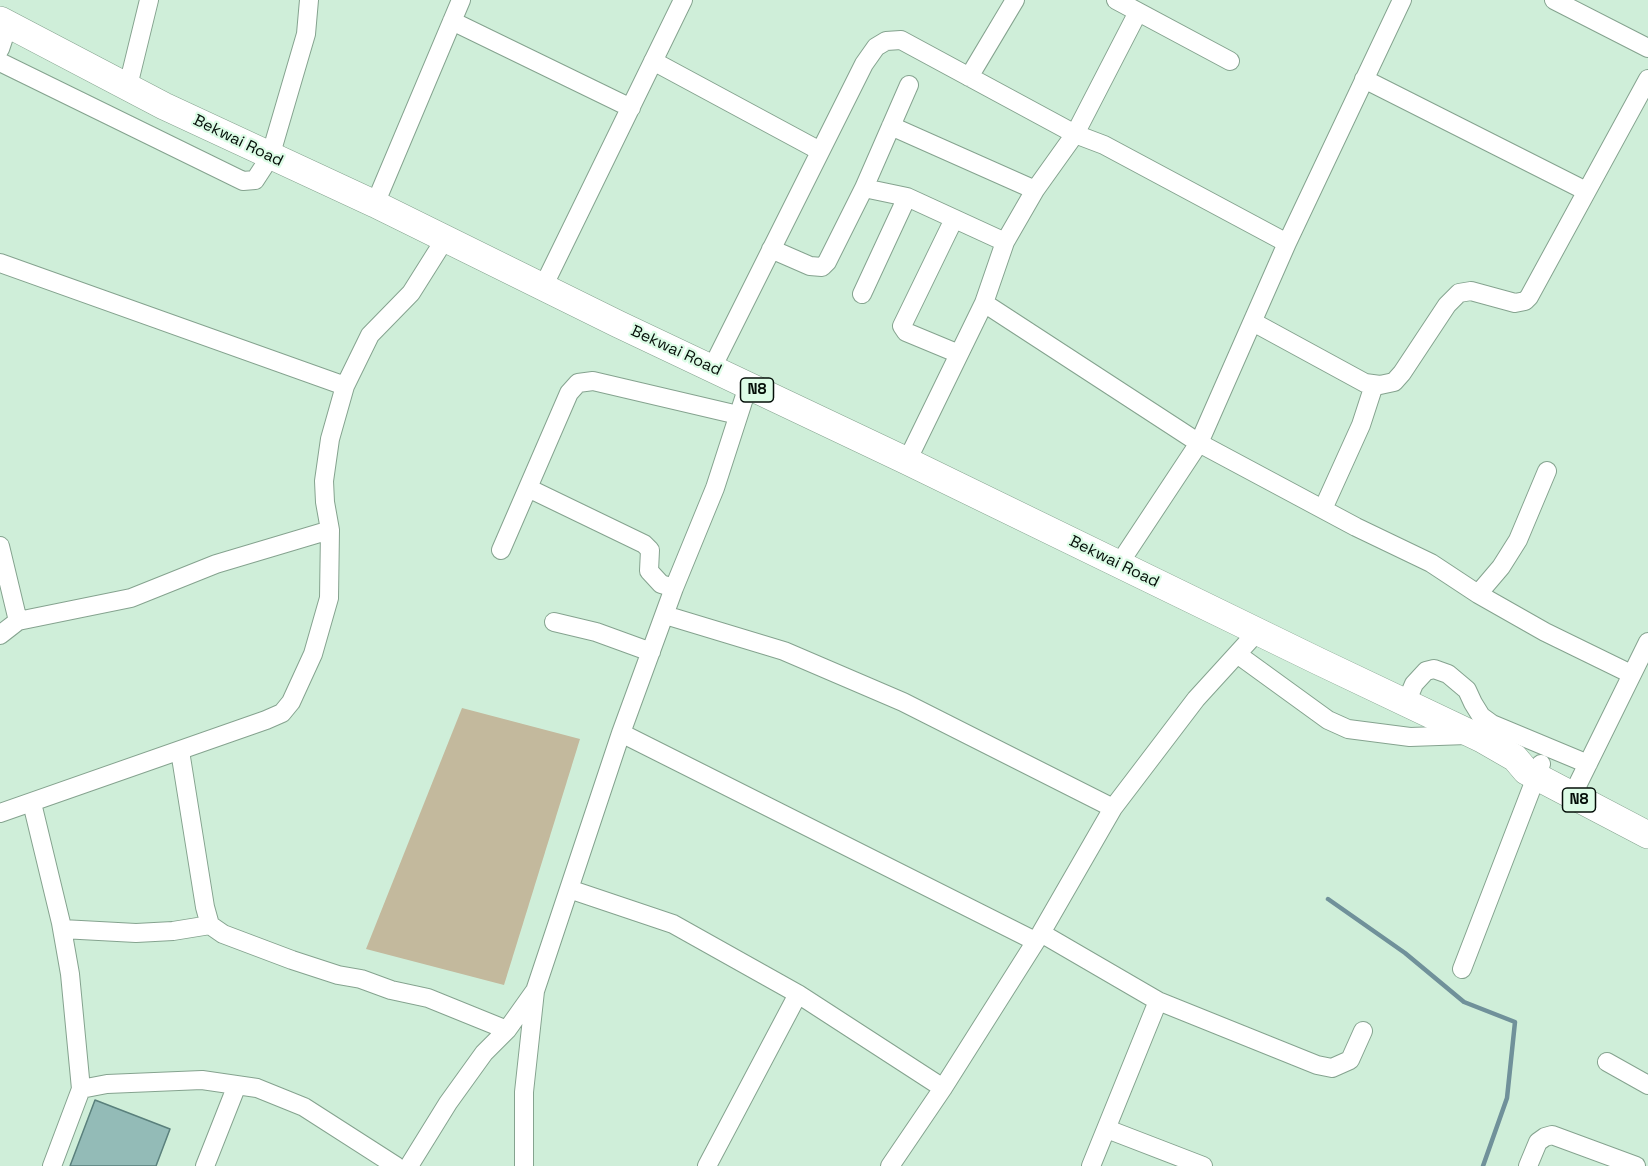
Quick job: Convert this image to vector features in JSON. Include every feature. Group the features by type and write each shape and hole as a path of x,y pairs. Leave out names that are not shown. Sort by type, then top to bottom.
{"highway":[{"name":"Bekwai Road","path":"3,31 99,71 164,106 375,204 1406,703 1482,732 1515,758 1526,771 1539,770 1580,781 1648,817"},
{"name":"Bekwai Road","path":"1580,781 1648,835"}],"street":[{"path":"128,86 149,0"},
{"path":"0,62 243,181 255,180 270,157 306,34 309,0"},
{"path":"375,204 461,0"},
{"path":"543,287 684,0"},
{"path":"969,77 1015,0"},
{"path":"1116,0 1230,61"},
{"path":"1119,564 1199,443 1287,243 1402,0"},
{"path":"1554,0 1648,48"},
{"path":"907,461 984,303 1005,242 1035,190 1076,134 1138,12"},
{"path":"452,21 630,108"},
{"path":"712,368 864,64 876,47 886,41 901,40 1287,243"},
{"path":"653,61 820,151"},
{"path":"86,104 99,71"},
{"path":"1364,79 1586,191"},
{"path":"1253,322 1365,383 1374,385 1394,382 1447,304 1459,292 1471,291 1515,303 1525,301 1529,297 1648,79"},
{"path":"771,249 810,266 822,267 827,262 864,188 909,85"},
{"path":"891,126 1035,190"},
{"path":"864,188 907,197 1005,242"},
{"path":"862,294 907,197"},
{"path":"954,219 902,326 906,332 959,354"},
{"path":"0,813 266,720 282,713 291,702 314,654 330,598 330,530 324,481 330,439 345,386 370,335 411,293 445,239"},
{"path":"0,263 345,386"},
{"path":"984,303 1199,443 1323,509 1431,562 1478,594 1545,632 1631,674"},
{"path":"501,550 568,393 578,383 593,381 738,415"},
{"path":"1323,509 1361,424 1374,385"},
{"path":"524,1166 524,1092 535,991 621,733 674,588 715,488 748,386"},
{"path":"1478,594 1502,567 1514,547 1547,471"},
{"path":"528,488 644,544 650,550 649,571 661,584 674,588"},
{"path":"0,635 18,621 131,598 216,564 330,530"},
{"path":"0,546 18,621"},
{"path":"665,615 784,651 892,697 1113,808"},
{"path":"554,622 596,632 651,652"},
{"path":"890,1166 943,1088 1038,937 1113,808 1196,699 1258,631"},
{"path":"1237,654 1328,720 1348,729 1410,737 1482,732 1580,781 1648,642"},
{"path":"1406,703 1414,684 1426,671 1434,669 1448,674 1467,690 1481,716 1482,732"},
{"path":"621,733 1038,937 1158,1001 1317,1065 1332,1068 1350,1060 1363,1031"},
{"path":"180,751 205,907 210,925 223,934 292,960 338,975 361,979 391,990 428,998 507,1030"},
{"path":"1462,969 1539,770"},
{"path":"32,803 62,929 70,974 81,1089 52,1166"},
{"path":"569,889 673,924 798,994 943,1088"},
{"path":"62,929 136,933 173,931 210,925"},
{"path":"409,1166 448,1103 484,1053 507,1030 535,991"},
{"path":"707,1166 798,994"},
{"path":"1091,1166 1158,1001"},
{"path":"1607,1062 1648,1085"},
{"path":"81,1089 107,1084 202,1080 257,1088 304,1107 396,1166"},
{"path":"206,1166 237,1085"},
{"path":"1107,1129 1203,1166"},
{"path":"1528,1166 1538,1142 1552,1135 1636,1166"}],"shaded area":[{"path":"462,708 580,739 504,985 366,949"}],"building":[{"path":"95,1100 170,1129 156,1166 70,1166"}],"waterway":[{"path":"1328,899 1405,953 1464,1002 1515,1022 1507,1098 1483,1166"}]}
